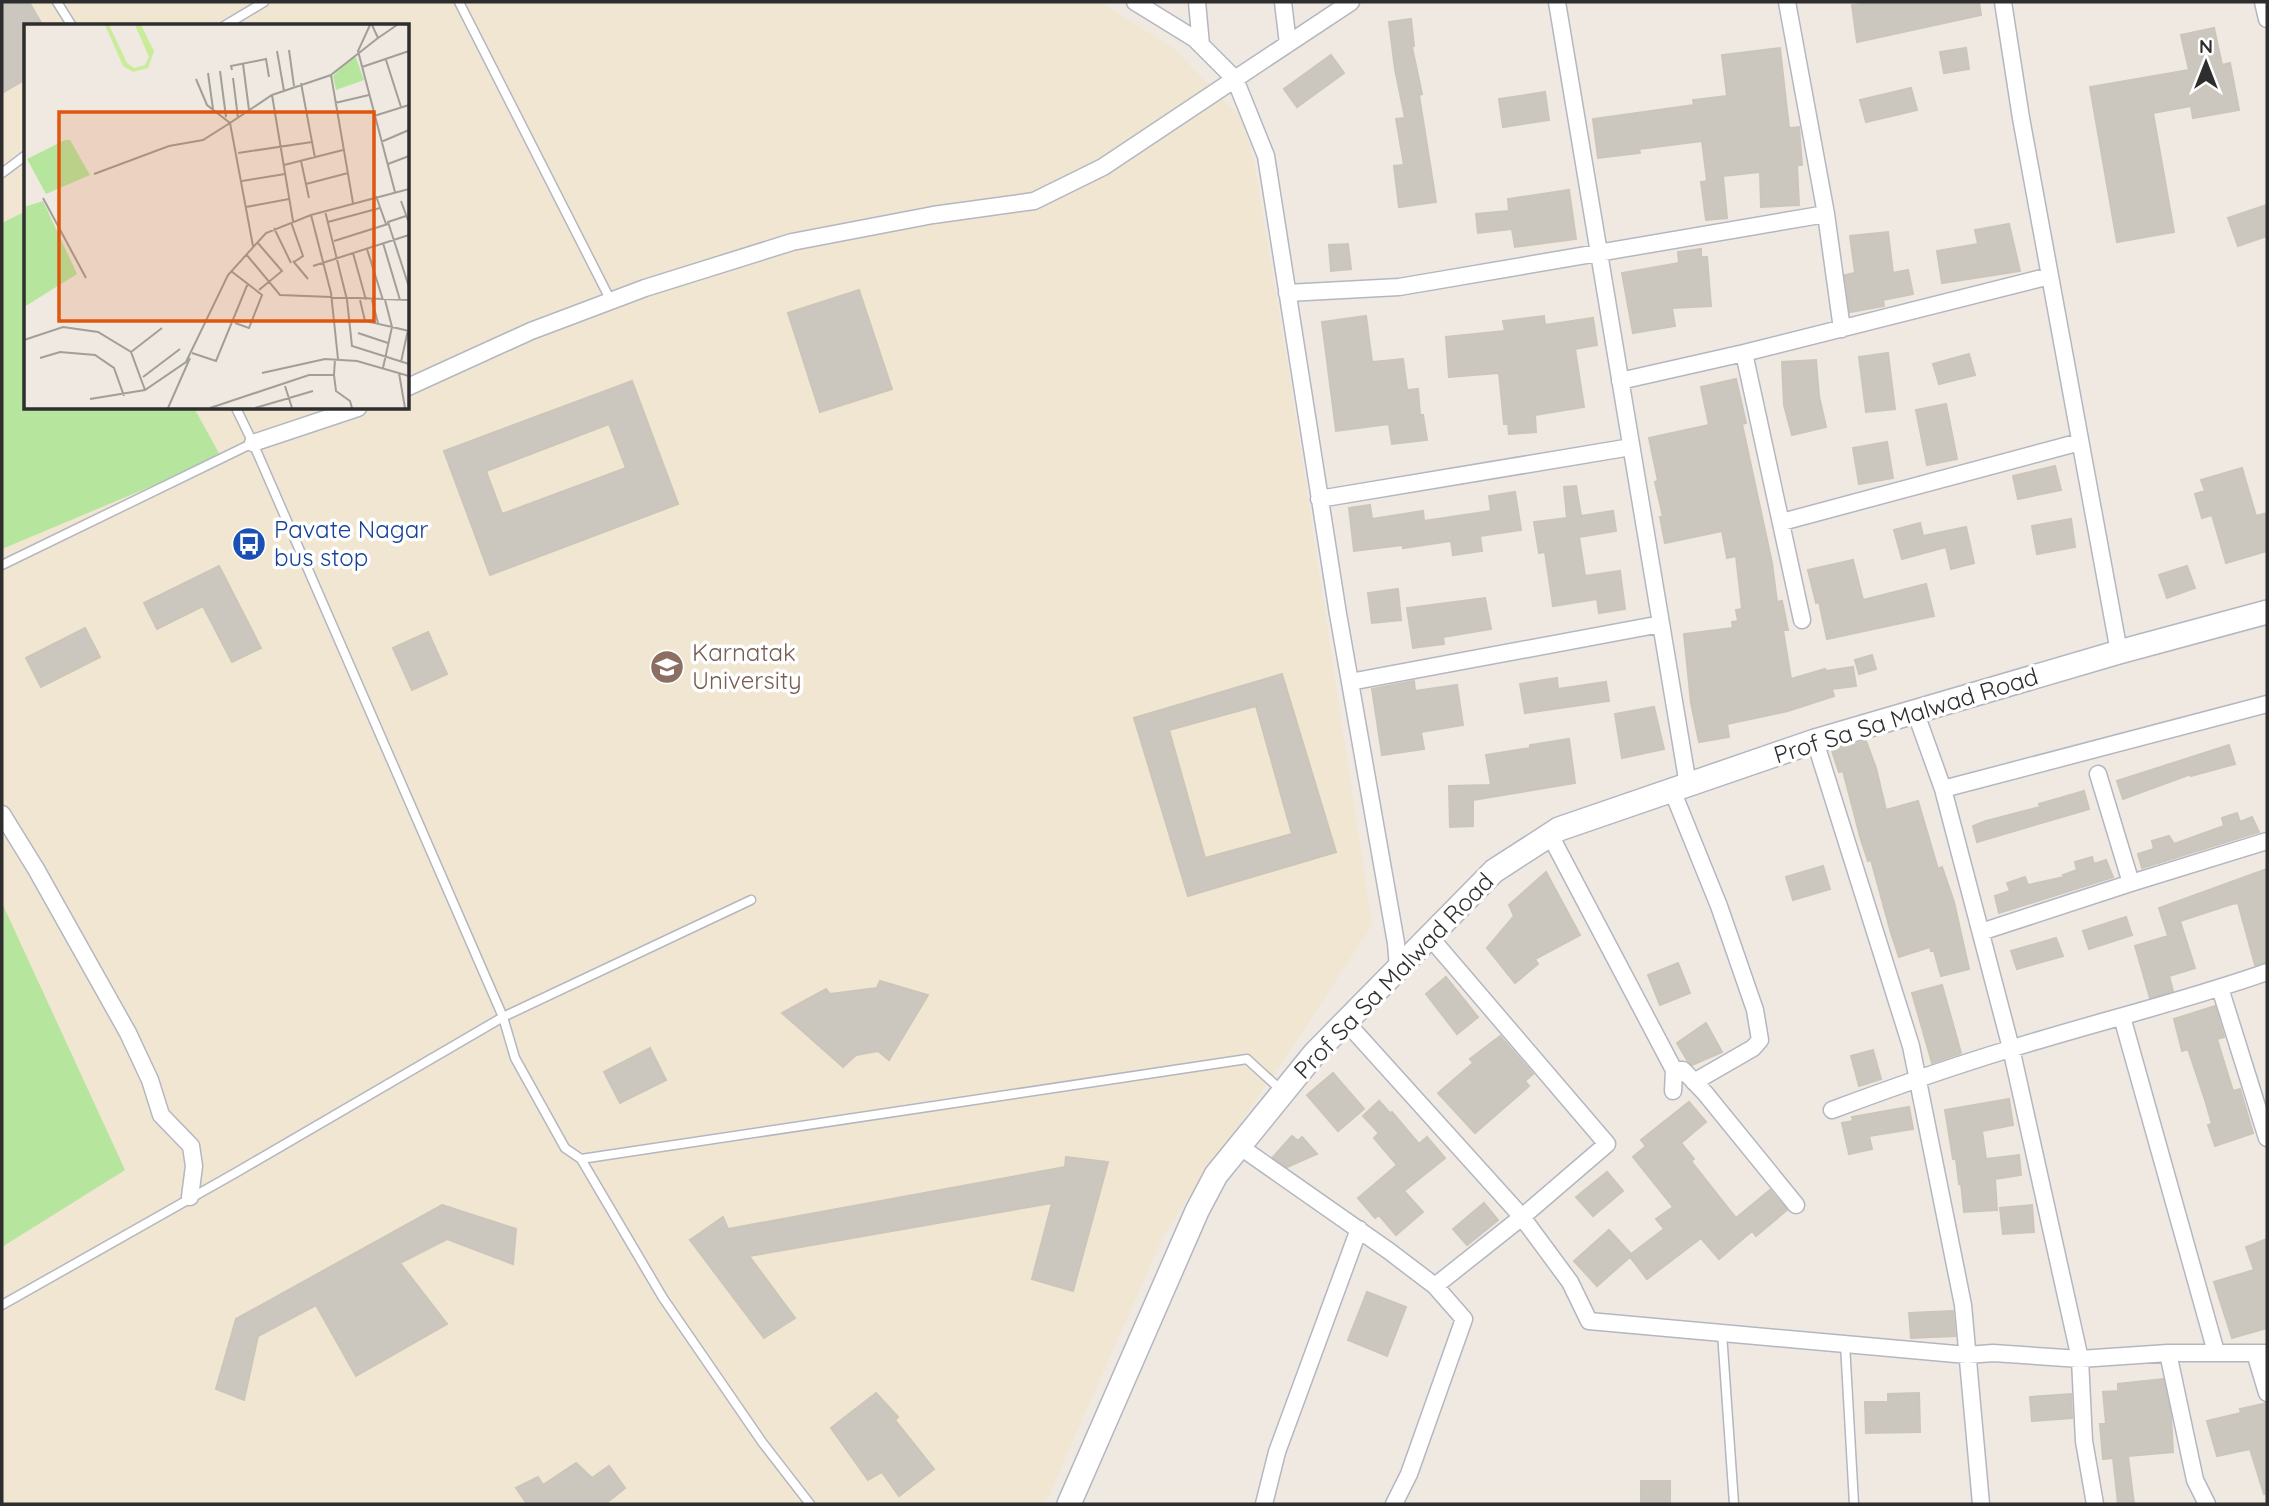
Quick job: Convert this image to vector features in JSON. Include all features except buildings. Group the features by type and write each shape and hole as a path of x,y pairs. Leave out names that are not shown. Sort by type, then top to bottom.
{"street":[{"path":"1135,2 1201,45 1235,79 1266,156 1319,499 1396,943 1398,968"},
{"path":"1197,2 1201,45"},
{"path":"1283,2 1288,44"},
{"path":"410,386 531,331 645,288 792,242 933,215 1034,201 1102,167 1351,2"},
{"path":"1557,2 1661,624 1680,788 1755,1010 1760,1040 1753,1048 1694,1082"},
{"path":"1787,2 1826,214 1842,328"},
{"path":"2003,2 2021,118 2119,652"},
{"path":"2263,2 2267,19"},
{"path":"1287,293 1399,287 1826,214"},
{"path":"1620,381 1744,354 2050,276"},
{"path":"1744,354 1802,620"},
{"path":"253,443 352,410"},
{"path":"1782,522 2080,442"},
{"path":"1319,499 1631,447"},
{"name":"Prof Sa Sa Malwad Road","path":"1069,1504 1197,1211 1216,1175 1315,1053 1494,871 1559,830 1815,741 2119,652 2267,612"},
{"path":"1350,682 1661,624"},
{"path":"1943,789 2267,704"},
{"path":"1915,711 1943,789 2011,1048 2080,1359 2084,1441 2095,1504"},
{"path":"1815,741 1910,1046 1963,1306 1981,1504"},
{"path":"2098,774 2131,883"},
{"path":"2,814 128,1033 150,1080 161,1115 191,1146 194,1166 190,1197"},
{"path":"1550,835 1674,1070 1673,1091"},
{"path":"1981,932 2267,841"},
{"path":"1429,936 1606,1144 1522,1217 1435,1286"},
{"path":"1832,1110 2011,1048 2267,972"},
{"path":"2220,988 2267,1138"},
{"path":"2122,1017 2216,1352"},
{"path":"1346,1022 1522,1217 1570,1282 1589,1321 1967,1355 1993,1353 2080,1359 2168,1353 2261,1353 2267,1393"},
{"path":"1674,1070 1683,1070 1694,1082 1796,1205"},
{"path":"1239,1146 1435,1286 1464,1319 1409,1474 1394,1504"},
{"path":"1264,1504 1277,1452 1359,1230"},
{"path":"2168,1353 2195,1480 2207,1504"}],"lane":[{"path":"57,2 71,24"},
{"path":"227,24 264,2"},
{"path":"459,2 611,301"},
{"path":"2,173 24,156"},
{"path":"237,410 503,1017 515,1058 565,1148 581,1159 663,1298 762,1442 810,1504"},
{"path":"2,565 253,443"},
{"path":"2,1305 503,1017 751,900"},
{"path":"581,1159 1247,1059 1283,1092"},
{"path":"1722,1333 1734,1504"},
{"path":"1846,1344 1854,1504"}],"shaded area":[{"name":"Karnatak University","path":"2,2 1100,2 1173,48 1244,121 1254,162 1290,379 1372,925 1164,1234 1045,1504 2,1504"}],"green space":[{"path":"24,212 24,410 195,410 221,457 2,549 2,223"},
{"path":"2,903 125,1170 2,1247"}],"place":[{"name":"Pavate Nagar bus stop","path":"249,544"},
{"name":"Karnatak University","path":"667,667"}]}
